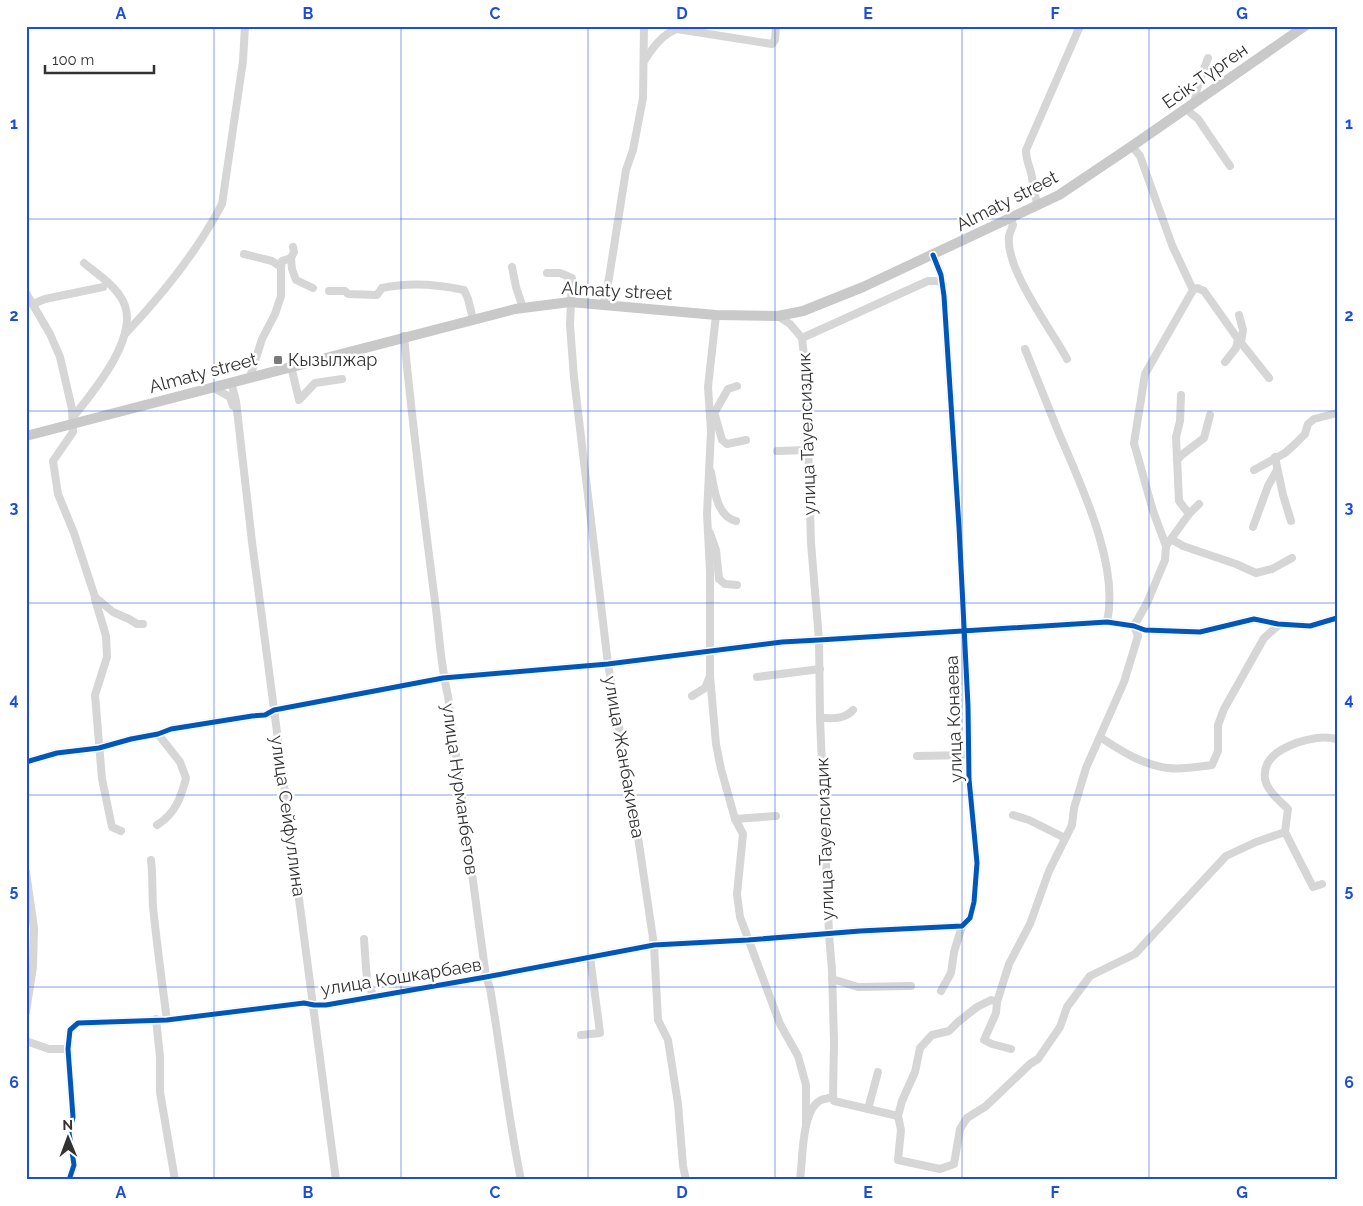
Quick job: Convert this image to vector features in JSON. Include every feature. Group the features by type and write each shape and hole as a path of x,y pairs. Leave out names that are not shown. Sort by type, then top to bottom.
{"main road":[{"name":"Есік-Түрген","path":"1128,149 1305,26"},
{"name":"Almaty street","path":"26,436 73,420 214,388 404,336 523,308 570,302 716,315 778,316 803,312 933,255 1059,195 1128,149"}],"street":[{"path":"73,420 109,368 126,333 168,286 194,252 222,204 243,61 245,26"},
{"path":"602,304 609,278 626,170 633,150 643,98 644,26"},
{"path":"644,61 661,38 670,31 677,29 772,44 775,40 776,26"},
{"path":"1038,205 1033,192 1032,176 1026,162 1026,150 1080,26"},
{"path":"1208,58 1190,106 1230,166"},
{"path":"1128,149 1140,156 1172,245 1193,290"},
{"path":"1011,219 1013,224 1009,235 1010,246 1025,290 1068,359"},
{"path":"293,246 294,252 291,258 296,280 313,288"},
{"path":"244,254 272,261 281,267"},
{"name":"улица Конаева","path":"933,255 943,285 951,394 964,631 969,779 977,863 974,902 970,918 962,926 954,952 951,973 941,991"},
{"path":"250,377 262,339 275,314 280,296 282,261 291,258"},
{"path":"84,263 115,289 123,301 128,314 126,333"},
{"path":"512,267 523,308"},
{"name":"улица Жанбакиева","path":"548,272 560,273 572,278 570,326 574,378 608,664 638,836 654,945 658,1020 668,1040 678,1104 683,1166 686,1180"},
{"path":"802,338 928,281 938,281 943,285"},
{"path":"329,291 377,295 382,288 397,284 445,286 464,290 473,319"},
{"path":"33,304 45,299 103,287"},
{"path":"1169,543 1153,511 1134,443 1145,374 1193,290 1197,288 1204,291 1239,341 1269,378"},
{"path":"26,293 50,334 60,357 67,382 73,432 53,461 58,494 74,533 106,636 107,657 95,695 99,748 102,779 112,827 121,831"},
{"path":"716,315 708,387 711,414 708,527 710,571 709,643 716,744 735,818 742,834 737,894 740,917 780,1024 798,1056 806,1085 806,1124 800,1180"},
{"path":"1225,362 1236,348 1243,330 1240,315"},
{"name":"улица Тауелсиздик","path":"778,316 790,324 802,338 806,374 811,543 819,640 820,718 832,979 834,1042 832,1097"},
{"name":"улица Нурманбетов","path":"404,336 411,412 436,602 443,678 448,696 486,977 490,988 503,1063 512,1136 521,1180"},
{"path":"1025,349 1099,531 1107,570 1110,610 1107,622"},
{"path":"291,366 299,400 315,383 342,379"},
{"name":"улица Сейфуллина","path":"231,382 238,422 336,1180"},
{"path":"711,414 716,410 728,389 736,386"},
{"name":"улица Сейфуллина","path":"214,388 230,398 238,422"},
{"path":"1180,395 1180,421 1176,437 1179,501 1189,514"},
{"path":"1254,470 1285,453 1305,434 1308,424 1314,419 1337,413"},
{"path":"711,414 714,415 722,440 727,444 746,440"},
{"path":"1177,460 1204,438 1210,415"},
{"path":"776,451 808,450"},
{"path":"1275,458 1291,522"},
{"path":"710,460 717,499 723,514 736,521"},
{"path":"1253,527 1268,486 1277,470"},
{"path":"1134,626 1147,603 1169,543 1189,514 1199,504"},
{"path":"708,527 716,550 719,579 725,584 737,585"},
{"path":"1169,543 1236,564 1256,573 1272,569 1292,558"},
{"path":"95,597 113,612 137,624 143,624"},
{"path":"26,762 57,753 99,748 130,738 158,734 171,729 265,715 274,710 443,678 608,664 819,640 1107,622 1134,626 1145,630 1200,632 1254,619 1280,624 1310,626 1337,618"},
{"path":"1100,737 1135,758 1159,766 1185,768 1212,765 1218,751 1218,725 1224,709 1264,638 1280,624"},
{"path":"1011,1049 984,1040 996,1013 997,1002 1009,964 1030,924 1049,871 1072,825 1074,808 1086,768 1124,682 1138,636 1134,626"},
{"path":"757,677 820,669"},
{"path":"692,696 705,688 710,676"},
{"path":"820,718 848,716 853,710"},
{"path":"157,825 168,818 176,805 186,778 180,762 158,734"},
{"path":"1322,884 1313,888 1285,832 1288,809 1271,792 1265,780 1266,768 1270,758 1280,750 1319,737 1337,739"},
{"path":"917,756 968,755"},
{"path":"1013,815 1029,820 1065,838"},
{"path":"735,818 776,816"},
{"path":"997,1002 991,1000 977,1007 949,1031 932,1035 920,1048 915,1072 902,1101 898,1116 902,1130 898,1160 940,1169 954,1164 960,1129 968,1118 986,1106 1030,1064 1038,1059 1060,1027 1068,1007 1090,976 1135,954 1226,856 1256,842 1285,832"},
{"path":"150,860 154,881 153,904 167,1020"},
{"path":"26,872 34,928 32,967 26,1012"},
{"path":"829,934 962,926"},
{"name":"улица Кошкарбаев","path":"70,1180 74,1165 70,1132 73,1117 68,1049 70,1030 78,1023 167,1020 304,1003 326,1005 654,945 829,934"},
{"path":"364,939 367,982 374,997"},
{"path":"581,1034 600,1034 590,957"},
{"path":"832,979 858,987 911,986"},
{"path":"156,1019 160,1057 160,1092 175,1180"},
{"path":"26,1041 49,1049 68,1049"},
{"path":"868,1109 878,1072"},
{"path":"806,1089 810,1097 821,1100"},
{"path":"806,1124 812,1108 821,1100 832,1097 834,1101 898,1116"}],"cycle path":[{"path":"69,1180 74,1165 69,1132 73,1117 68,1049 70,1030 78,1023 167,1020 304,1003 326,1005 654,945 962,926 970,918 974,902 977,863 969,779 968,706 959,527 944,296 941,275 933,255"},
{"path":"26,762 57,753 99,748 158,734 171,729 265,715 274,710 443,678 608,664 782,642 1107,622 1134,626 1145,630 1200,632 1254,619 1278,624 1310,626 1337,618"}],"place":[{"name":"Кызылжар","path":"278,360"}]}
